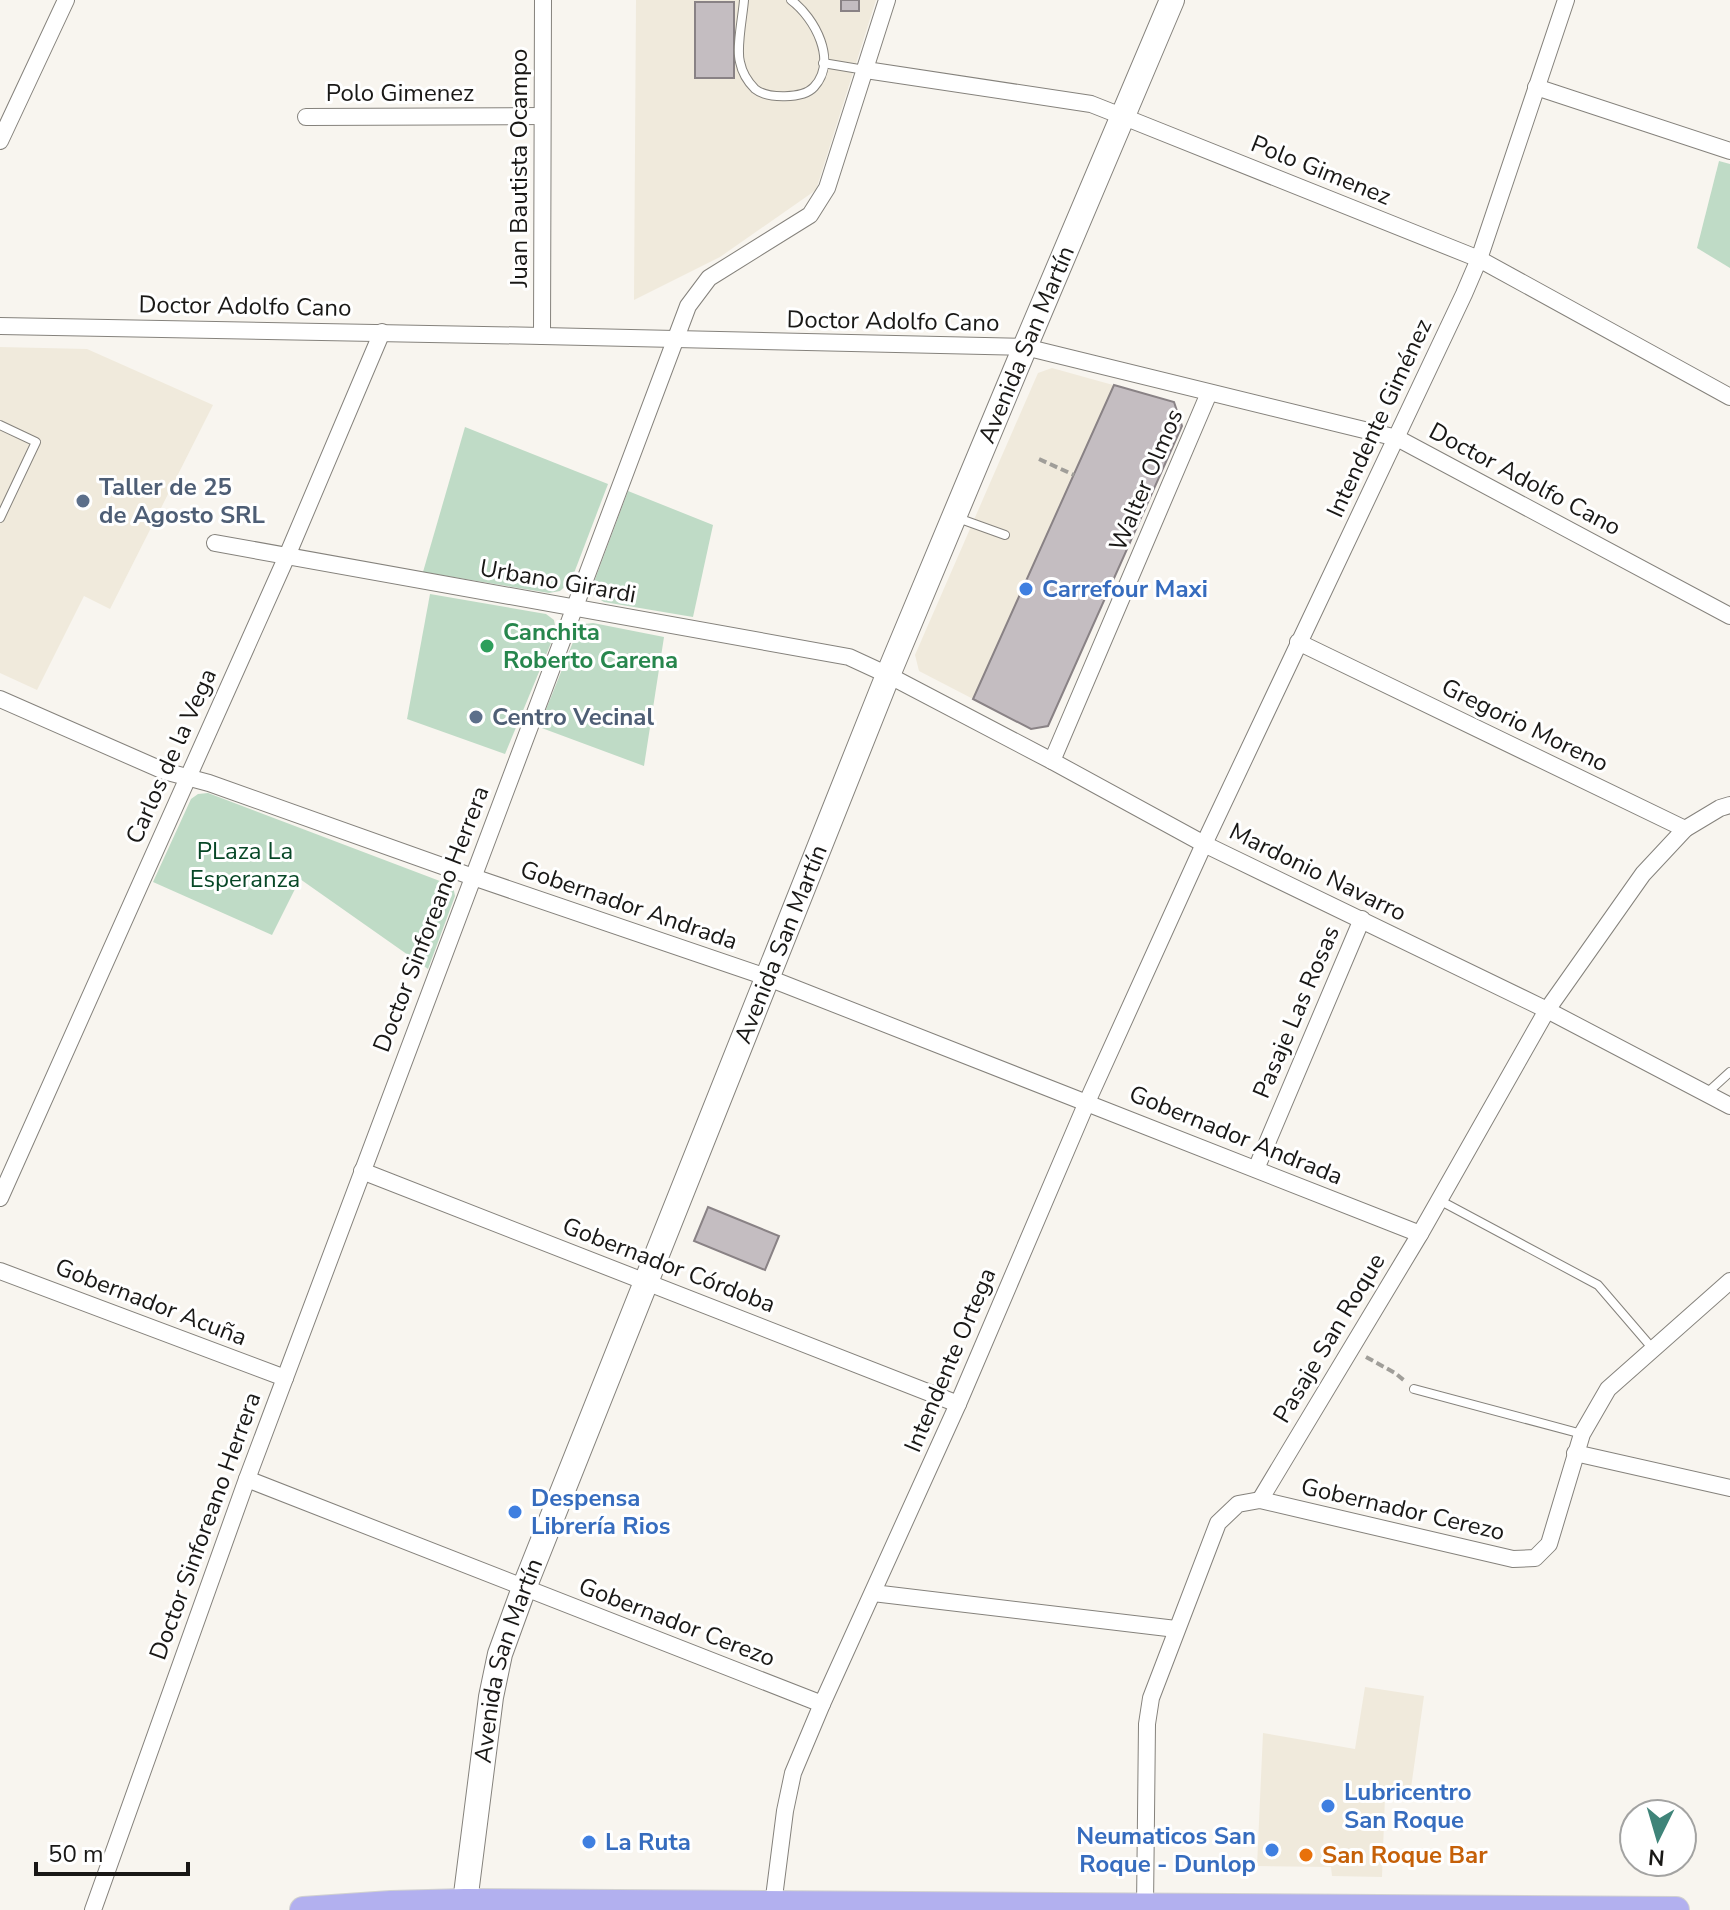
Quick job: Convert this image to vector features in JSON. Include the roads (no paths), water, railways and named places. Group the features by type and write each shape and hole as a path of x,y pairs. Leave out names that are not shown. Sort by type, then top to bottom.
{"main road":[{"name":"Avenida San Martín","path":"464,1906 491,1697 500,1654 524,1588 888,675 1172,0"},
{"path":"303,1910 391,1904 1676,1910"}],"street":[{"path":"0,141 66,0"},
{"name":"Juan Bautista Ocampo","path":"542,336 543,0"},
{"name":"Doctor Sinforeano Herrera","path":"93,1910 247,1479 688,306 709,278 810,215 827,188 887,0"},
{"name":"Intendente Giménez","path":"1204,844 1479,259 1566,0"},
{"name":"Polo Gimenez","path":"866,70 1091,104 1479,259 1730,397"},
{"path":"1536,87 1730,151"},
{"name":"Polo Gimenez","path":"306,117 542,116"},
{"name":"Doctor Adolfo Cano","path":"0,326 1025,347 1397,438 1730,616"},
{"name":"Carlos de la Vega","path":"0,1198 287,556 382,332"},
{"name":"Walter Olmos","path":"1052,761 1209,393"},
{"name":"Urbano Girardi","path":"215,543 849,657 888,675"},
{"name":"Gregorio Moreno","path":"1298,642 1685,829"},
{"name":"Mardonio Navarro","path":"888,675 1204,844 1547,1010 1730,1106"},
{"name":"Gobernador Andrada","path":"0,699 164,771 766,977 1420,1234"},
{"path":"1685,829 1730,805"},
{"name":"Pasaje San Roque","path":"1260,1500 1420,1234 1547,1010 1643,874 1685,829"},
{"name":"Intendente Ortega","path":"773,1905 793,1773 958,1404 1087,1102 1204,844"},
{"name":"Pasaje Las Rosas","path":"1256,1169 1362,919"},
{"name":"Gobernador Córdoba","path":"362,1171 958,1404"},
{"name":"Gobernador Acuña","path":"0,1271 285,1378"},
{"path":"1730,1281 1608,1389 1582,1434 1575,1453 1730,1488"},
{"name":"Gobernador Cerezo","path":"1260,1500 1513,1559 1535,1558 1549,1544 1575,1453"},
{"name":"Gobernador Cerezo","path":"247,1479 822,1704"},
{"path":"1145,1907 1147,1724 1151,1698 1218,1523 1238,1504 1260,1500"},
{"path":"873,1593 1176,1629"}],"lane":[{"path":"744,0 739,60 747,80 758,92 784,96 800,95 813,88 822,73 824,54 817,32 801,7 791,0"},
{"path":"823,63 866,70"},
{"path":"0,425 36,442 0,518"},
{"path":"954,517 1005,535"},
{"path":"1706,1093 1730,1072"},
{"path":"1439,1200 1598,1285 1653,1349"},
{"path":"1414,1389 1582,1434"}],"place":[{"name":"Taller de 25 de Agosto SRL","path":"83,501"},
{"name":"Carrefour Maxi","path":"1026,589"},
{"name":"Canchita Roberto Carena","path":"487,646"},
{"name":"Centro Vecinal","path":"476,717"},
{"name":"Despensa Librería Rios","path":"515,1512"},
{"name":"Lubricentro San Roque","path":"1328,1806"},
{"name":"La Ruta","path":"589,1842"},
{"name":"Neumaticos San Roque - Dunlop","path":"1272,1850"},
{"name":"San Roque Bar","path":"1306,1855"}],"park label":[{"name":"PLaza La Esperanza","path":"245,865"}]}
